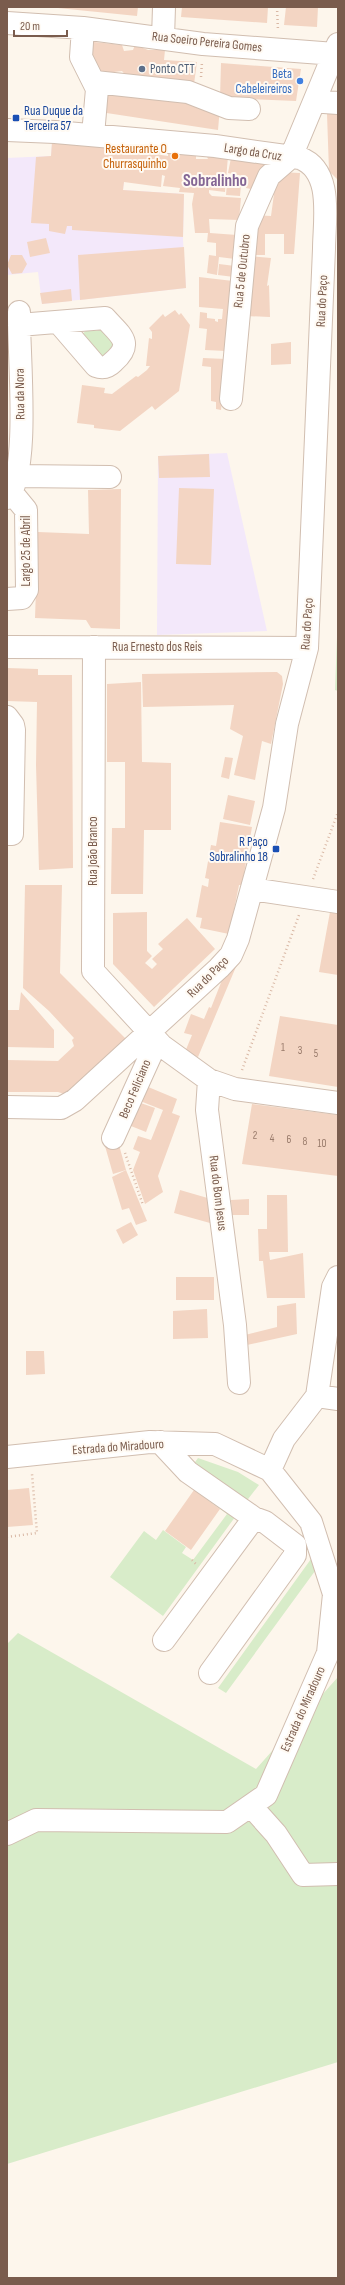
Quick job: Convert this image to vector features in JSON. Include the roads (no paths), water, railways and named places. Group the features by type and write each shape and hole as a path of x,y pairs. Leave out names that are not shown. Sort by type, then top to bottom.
{"street":[{"path":"163,38 164,7"},
{"name":"Rua Soeiro Pereira Gomes","path":"7,23 82,28 203,44 336,49"},
{"path":"82,28 81,57 95,82 97,89 93,135"},
{"path":"291,157 336,49"},
{"path":"95,82 188,92 229,108 249,109"},
{"name":"Largo da Cruz","path":"7,130 93,135 215,146 291,157 305,160 316,170 331,197"},
{"name":"Rua 5 de Outubro","path":"231,399 247,226 269,176 291,157"},
{"name":"Rua do Paço","path":"7,1108 61,1108 75,1100 153,1037 231,955 238,939 274,808 287,724 307,648 324,250 331,197"},
{"name":"Rua da Nora","path":"12,489 21,434 19,318 59,323"},
{"path":"12,489 110,477"},
{"name":"Largo 25 de Abril","path":"7,599 22,598 27,590 26,510 12,489"},
{"name":"Rua Ernesto dos Reis","path":"7,647 307,648"},
{"name":"Rua João Branco","path":"94,647 93,971 153,1037"},
{"path":"7,717 13,725 14,730 9,837"},
{"path":"252,889 338,902"},
{"path":"153,1037 209,1080 235,1089 338,1103"},
{"name":"Beco Feliciano","path":"113,1138 153,1037"},
{"name":"Rua do Bom Jesus","path":"209,1080 207,1110 235,1325 239,1383"},
{"path":"270,1470 284,1439 317,1396 333,1287 338,1277"},
{"path":"317,1396 338,1399"},
{"path":"160,1442 188,1472 254,1518 266,1522 293,1541 296,1550 295,1555 210,1672"},
{"name":"Estrada do Miradouro","path":"7,1457 160,1442 215,1444 270,1470 310,1522 334,1594 328,1653 266,1795 227,1822 36,1820 7,1834"},
{"path":"164,1640 254,1518"},
{"path":"251,1806 276,1834 303,1875 338,1874"}],"place":[{"name":"Ponto CTT","path":"142,69"},
{"name":"Beta Cabeleireiros","path":"300,81"},
{"name":"Rua Duque da Terceira 57","path":"16,118"},
{"name":"Restaurante O Churrasquinho","path":"175,156"},
{"name":"R Paço Sobralinho 18","path":"276,849"}],"district":[{"name":"Sobralinho","path":"215,181"}]}
